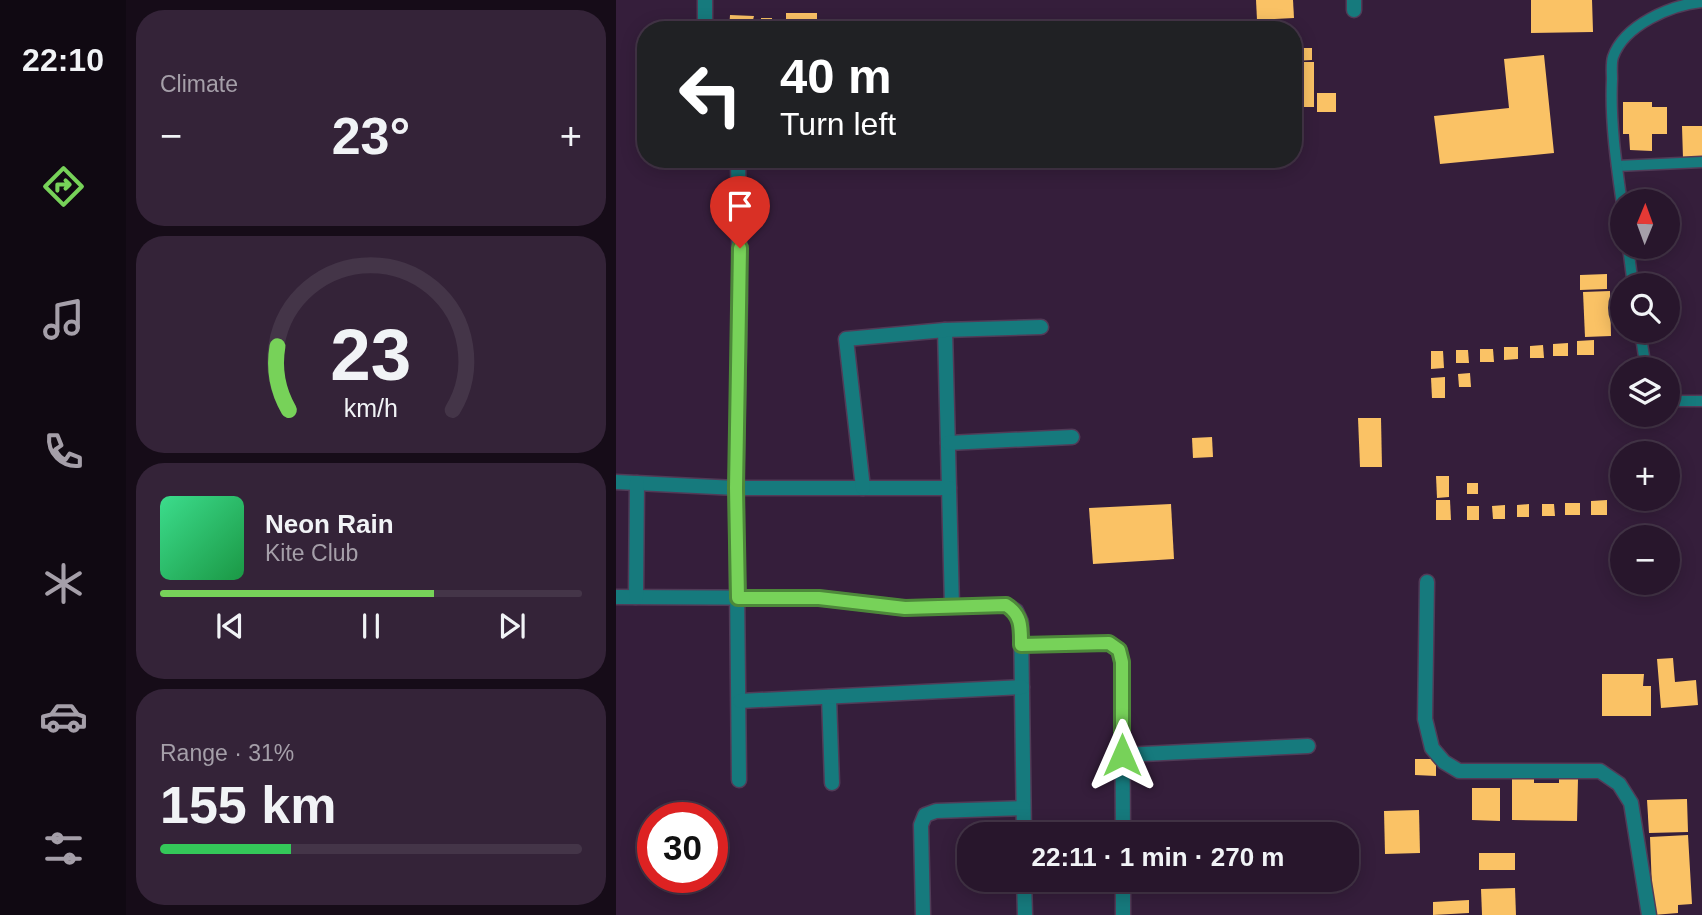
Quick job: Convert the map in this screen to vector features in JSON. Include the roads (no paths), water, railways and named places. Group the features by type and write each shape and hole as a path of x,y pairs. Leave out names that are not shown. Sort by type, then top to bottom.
{"street":[{"path":"705,0 705,21"},
{"path":"738,168 740,301 736,488 739,780"},
{"path":"863,488 846,339 945,330 1041,327"},
{"path":"945,330 952,606"},
{"path":"948,443 1072,437"},
{"path":"616,482 736,488 949,488"},
{"path":"636,597 637,483"},
{"path":"1427,582 1425,719 1432,748 1444,762 1459,771 1600,771 1619,785 1631,803 1649,915"},
{"path":"616,597 819,598 905,608 1006,605 1016,611 1021,622 1024,822"},
{"path":"1021,645 1109,643 1119,650 1122,662 1123,822"},
{"path":"740,701 1021,687"},
{"path":"828,697 832,783"},
{"path":"1122,755 1308,746"},
{"path":"923,915 921,825 925,815 936,811 1023,808"},
{"path":"1024,892 1025,915"},
{"path":"1123,892 1123,915"}],"lane":[{"path":"1620,189 1611,111 1613,57 1627,37 1656,14 1702,2"},
{"path":"1617,166 1702,162"},
{"path":"1680,401 1702,401"}]}
